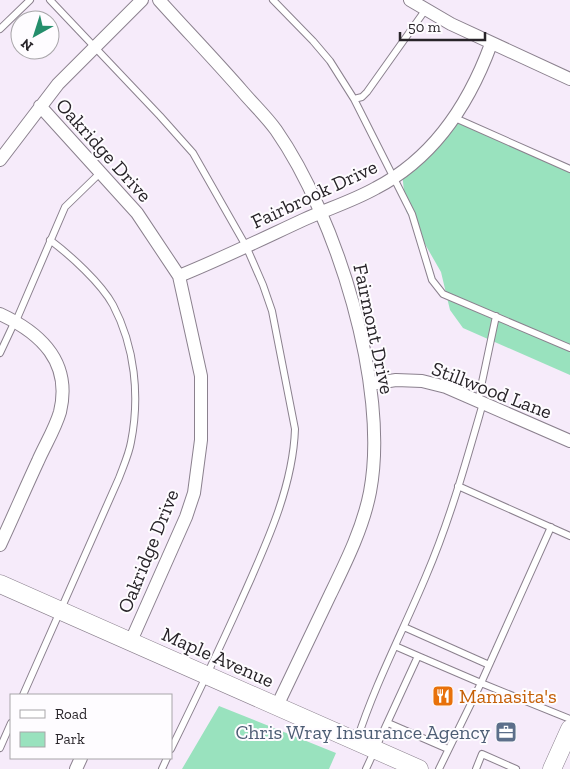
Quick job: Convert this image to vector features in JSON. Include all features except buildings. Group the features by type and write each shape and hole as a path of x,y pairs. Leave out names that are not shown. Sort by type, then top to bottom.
{"main road":[{"name":"Maple Avenue","path":"0,584 375,749 400,765 419,769"},
{"path":"552,769 570,729"}],"street":[{"path":"0,160 40,106 94,47 142,0"},
{"name":"Fairmont Drive","path":"159,0 275,128 298,166 321,212 349,288 370,384 376,454 370,493 362,522 346,562 277,706"},
{"path":"410,0 491,44 570,79"},
{"name":"Fairbrook Drive","path":"178,276 360,196 393,178 431,147 455,118 472,90 491,44"},
{"name":"Oakridge Drive","path":"40,106 137,213 178,276 200,376 202,408 198,471 186,518 131,642"},
{"path":"0,314 38,336 54,358 62,384 62,398 55,424 0,545"},
{"name":"Stillwood Lane","path":"370,384 396,380 422,380 446,387 570,441"}],"lane":[{"path":"0,29 30,0"},
{"path":"50,0 193,153 246,246 272,311 295,428 294,444 275,520 207,675 172,746"},
{"path":"273,0 330,61 354,99 412,214 432,280 438,290 443,294 570,348"},
{"path":"354,99 362,97 367,92 426,9"},
{"path":"455,118 570,170"},
{"path":"0,353 65,207 100,173"},
{"path":"23,694 115,487 131,444 136,405 135,376 122,329 112,304 65,251 50,240"},
{"path":"356,741 366,711 404,627 451,513 481,402 496,316"},
{"path":"458,486 570,536"},
{"path":"439,769 551,528"},
{"path":"404,627 488,664"},
{"path":"395,646 570,719"},
{"path":"366,769 418,656"},
{"path":"388,723 448,748"},
{"path":"0,748 10,724"},
{"path":"476,769 482,754 516,769"}],"green space":[{"path":"455,118 570,169 570,375 463,328 450,310 441,272 406,211 402,172"},
{"path":"219,706 336,753 329,769 182,769"}],"place":[{"name":"Mamasita's","path":"443,696"},
{"name":"Chris Wray Insurance Agency","path":"506,732"}]}
